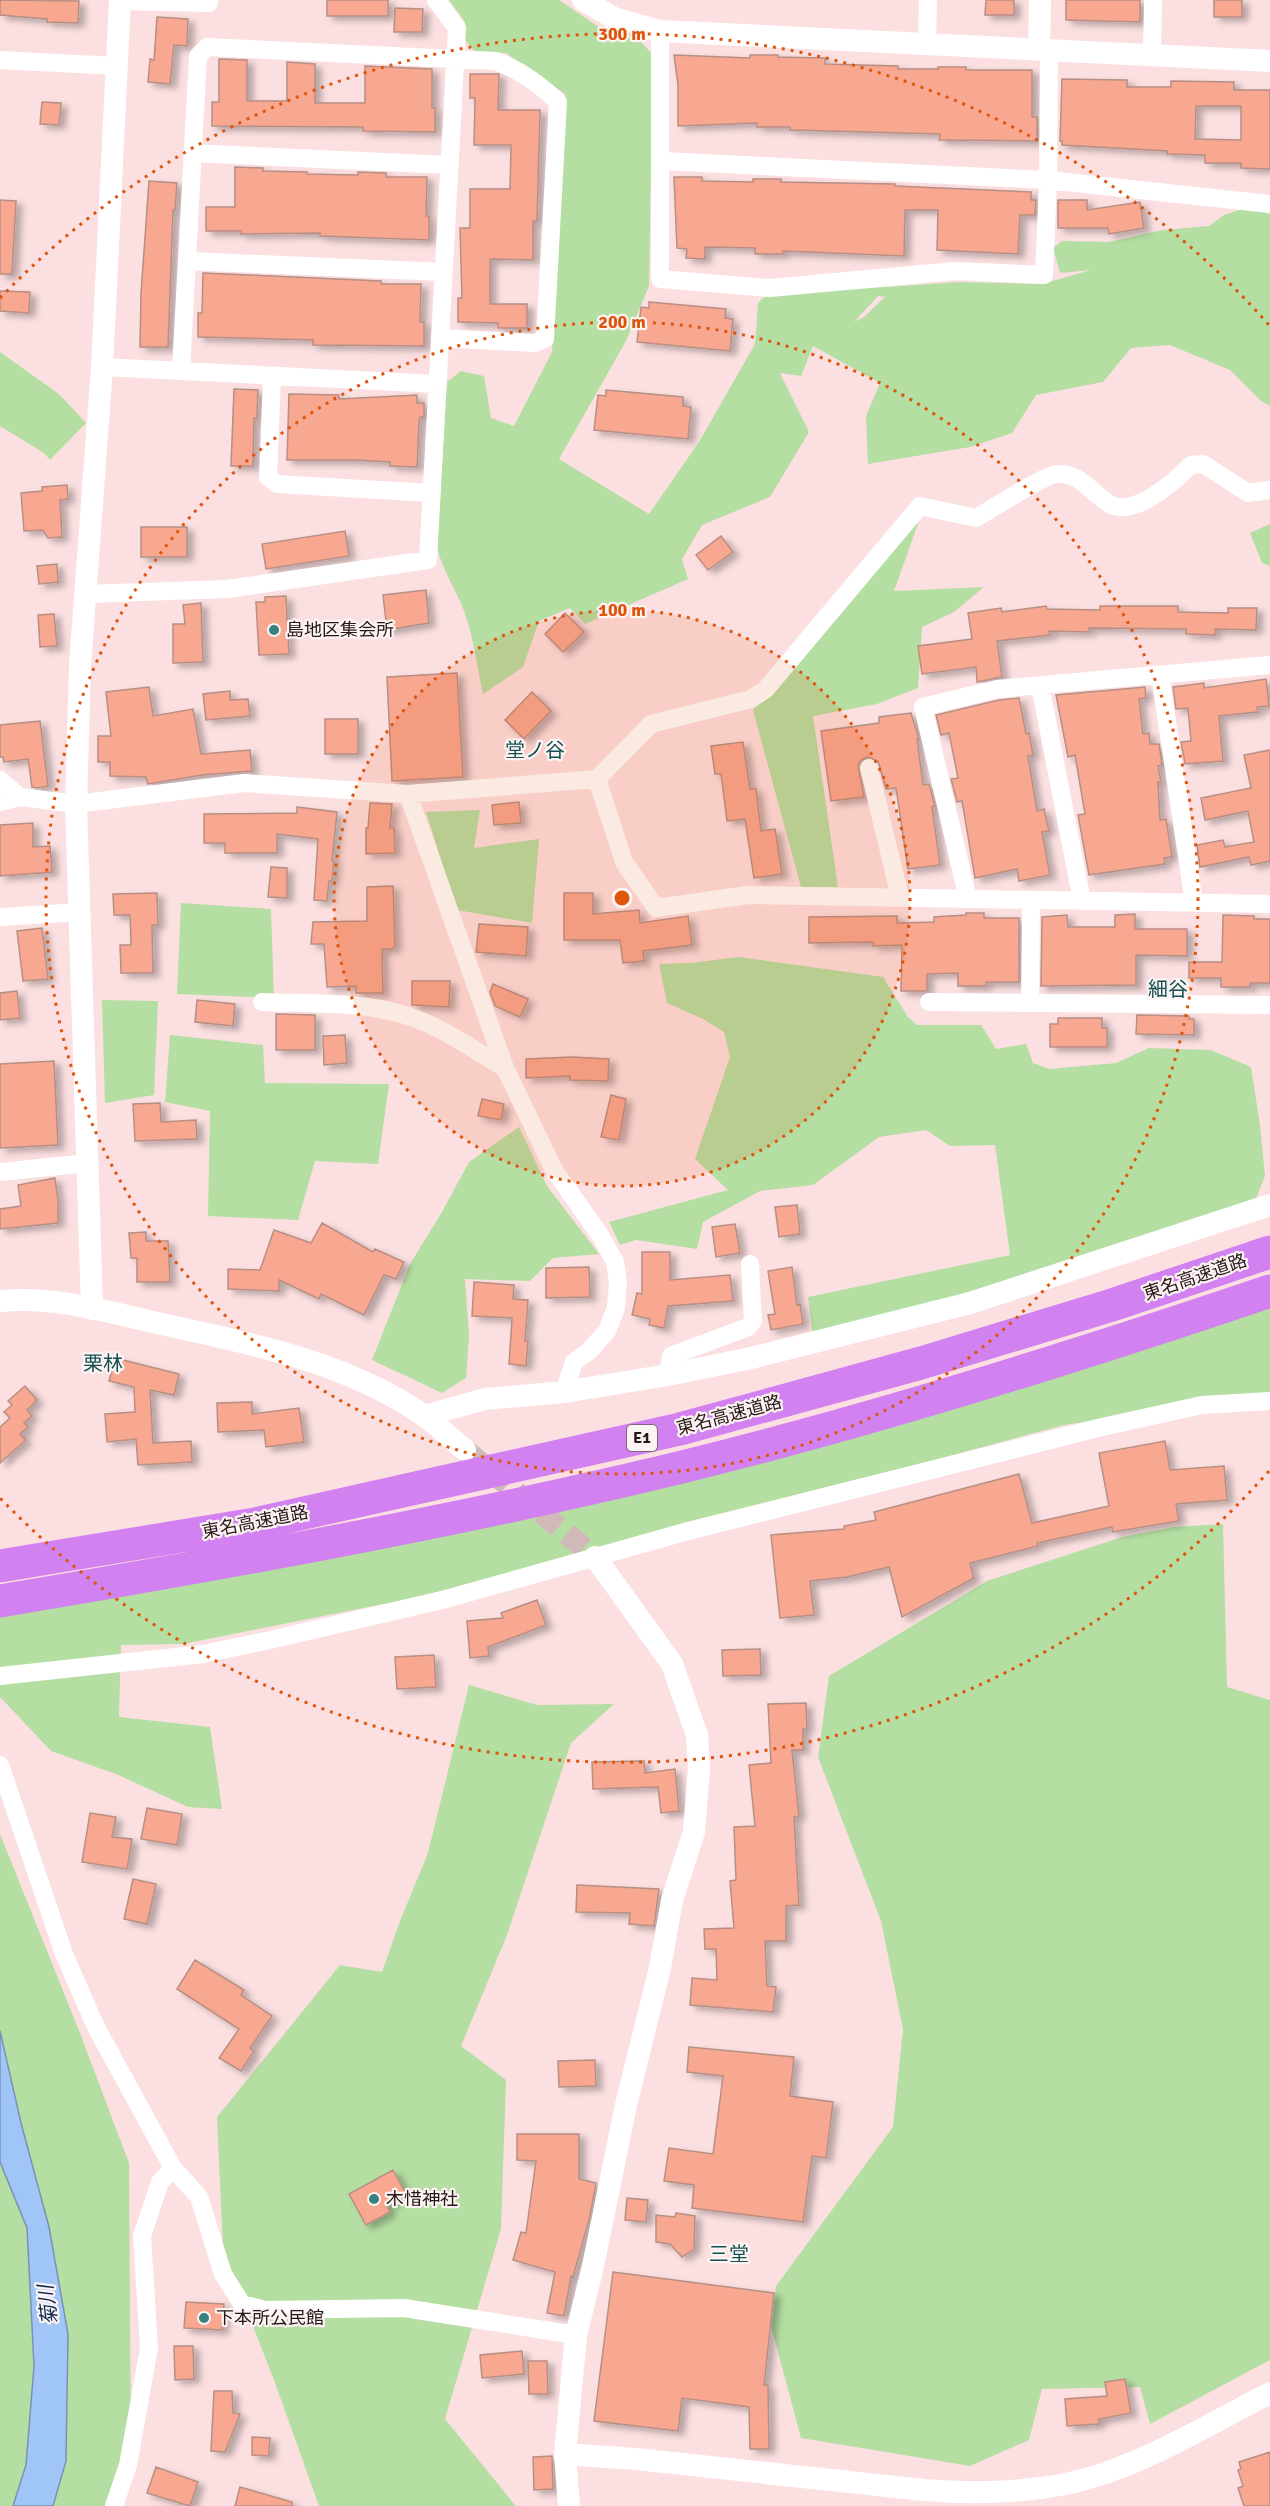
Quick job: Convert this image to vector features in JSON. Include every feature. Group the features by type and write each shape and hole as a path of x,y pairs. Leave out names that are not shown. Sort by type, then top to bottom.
{"highway":[{"name":"東名高速道路","path":"0,1566 255,1524 680,1429 921,1363 1112,1305 1270,1252"},
{"name":"東名高速道路","path":"0,1601 365,1536 680,1467 918,1403 1143,1334 1270,1291"}],"street":[{"path":"92,1309 76,804 80,666 102,367 120,0 209,3 209,0"},
{"path":"86,594 227,589 428,560 457,28 436,0"},
{"path":"583,0 614,18 660,31 1270,61"},
{"path":"927,44 928,0"},
{"path":"660,31 660,279 771,288 955,271 1044,275 1048,180 1044,49 1040,0"},
{"path":"1152,56 1153,0"},
{"path":"181,370 198,56 207,48 496,61 512,67 547,91 558,102 545,339 535,343 440,338"},
{"path":"0,60 117,66"},
{"path":"192,153 449,165"},
{"path":"661,161 1048,180 1270,204"},
{"path":"187,261 444,272"},
{"path":"102,367 438,384"},
{"path":"272,375 268,477 277,484 431,493"},
{"path":"0,802 20,797 76,804 244,783 408,794 597,779 651,724 751,699 766,689 920,507 976,518 1054,474 1070,474 1086,484 1110,505 1132,506 1153,497 1173,483 1191,465 1203,464 1248,493 1270,490"},
{"path":"968,899 923,707 998,689 1270,665"},
{"path":"1160,675 1194,903"},
{"path":"1040,685 1082,901"},
{"path":"868,768 900,897"},
{"path":"597,779 624,862 656,908 748,895 1270,904"},
{"path":"0,780 20,797"},
{"path":"408,794 505,1068 554,1170 600,1235 615,1262 618,1282 616,1308 607,1331 589,1351 574,1362 564,1392"},
{"path":"1030,1003 1031,900"},
{"path":"0,916 81,912"},
{"path":"262,1002 369,1007 408,1016 505,1068"},
{"path":"929,1002 1270,1005"},
{"path":"0,1172 88,1163"},
{"path":"424,1416 485,1399 564,1392 668,1375 751,1358 970,1303 1269,1204"},
{"path":"668,1375 671,1356 748,1327 753,1321 750,1264"},
{"path":"0,1301 47,1300 293,1354 334,1368 376,1387 424,1416 465,1450"},
{"path":"0,1676 203,1654 446,1599 884,1481 1102,1427 1202,1405 1270,1401"},
{"path":"569,2506 565,2454 576,2334 593,2266 626,2105 660,1968 672,1900 694,1832 699,1768 698,1735 672,1664 595,1557"},
{"path":"0,1765 64,1954 96,2027 172,2168 200,2198 223,2274 242,2304 265,2310 404,2308 576,2334"},
{"path":"114,2506 128,2465 149,2348 142,2236 160,2182 172,2168"},
{"path":"565,2454 636,2459 967,2494 1071,2483 1132,2463 1270,2393"}],"green space":[{"path":"449,0 559,0 599,27 641,42 653,55 649,286 626,341 559,459 649,514 699,442 755,344 758,303 766,295 960,282 1042,284 1091,270 1060,273 1053,248 1062,241 1109,242 1162,230 1209,226 1224,215 1246,208 1270,214 1270,406 1261,401 1230,370 1170,345 1131,348 1103,382 1036,395 1012,433 970,447 868,464 866,416 880,383 813,346 801,376 780,373 809,432 770,497 702,525 682,559 688,579 585,624 570,608 539,621 523,667 483,694 467,621 437,547 447,382 461,371 484,376 491,418 514,426 552,352 565,94 506,53 476,53 465,40 465,22","holes":["878,296 885,297 864,317 854,322"]},
{"path":"0,352 59,394 86,423 50,460 44,453 0,426"},
{"path":"919,521 894,591 984,587 954,612 922,627 918,688 877,704 813,716 838,887 801,887 753,710 781,671"},
{"path":"1270,524 1270,566 1262,563 1250,533"},
{"path":"480,810 474,848 539,839 532,923 457,910 426,812"},
{"path":"181,903 271,909 274,998 177,994"},
{"path":"738,957 883,977 908,1017 917,1025 981,1025 996,1049 1026,1044 1033,1063 1049,1069 1116,1063 1149,1048 1211,1050 1251,1067 1265,1176 1255,1201 1000,1284 813,1337 808,1297 1010,1255 995,1145 950,1146 926,1130 879,1137 813,1185 760,1191 703,1222 697,1249 636,1240 620,1245 609,1222 728,1190 695,1159 730,1057 724,1032 703,1019 667,1003 659,964 691,963"},
{"path":"102,1000 158,1001 154,1095 105,1103"},
{"path":"170,1035 263,1045 265,1083 389,1084 378,1164 315,1161 298,1220 208,1216 210,1111 165,1102"},
{"path":"519,1127 547,1186 599,1254 553,1258 530,1281 465,1279 469,1336 466,1378 442,1393 372,1360 410,1264 469,1162"},
{"path":"1270,1305 1270,1397 1064,1425 459,1589 183,1644 121,1645 119,1717 210,1727 222,1809 188,1807 116,1774 51,1751 0,1697 0,1613 721,1472"},
{"path":"1223,1524 1227,1687 1270,1700 1270,2360 1150,2424 1140,2387 1042,2389 1029,2440 970,2466 801,2438 771,2326 776,2286 893,2127 903,2029 881,1921 818,1757 829,1676 987,1581 1122,1537 1174,1527"},
{"path":"469,1685 537,1705 614,1704 571,1743 507,1935 461,2046 506,2080 501,2229 445,2419 516,2506 319,2506 274,2380 223,2249 217,2117 340,1965 382,1972 428,1853"},
{"path":"0,1834 80,2033 129,2163 131,2445 111,2506 0,2506"}],"water":[{"name":"菊川","path":"0,2031 21,2123 49,2227 68,2334 66,2461 53,2506 13,2506 26,2465 34,2366 27,2228 0,2162"}],"building":[{"path":"0,0 79,1 78,23 47,22 47,19 0,15"},
{"path":"327,0 388,0 388,16 327,16"},
{"path":"986,0 1014,0 1014,15 985,15"},
{"path":"1066,0 1140,0 1140,22 1066,20"},
{"path":"1214,0 1242,0 1242,17 1214,17"},
{"path":"395,8 423,9 422,32 394,32"},
{"path":"157,17 188,19 187,46 174,45 170,84 148,82 150,59 154,60"},
{"path":"674,55 750,58 750,55 778,55 778,57 825,58 825,64 898,66 898,69 966,67 966,70 1032,70 1032,117 1037,117 1037,141 939,140 940,134 790,130 790,127 757,127 757,123 678,126 678,85"},
{"path":"219,59 247,60 247,101 287,101 287,62 315,64 315,103 365,103 365,66 432,69 432,108 435,108 435,132 363,131 363,127 212,126 212,102 219,102"},
{"path":"470,74 499,74 498,110 540,110 537,221 533,221 533,260 490,259 490,304 527,304 527,328 498,328 498,323 458,322 458,298 462,298 460,228 470,228 470,189 510,189 511,145 474,145 475,98 470,98"},
{"path":"1062,79 1127,80 1127,87 1171,87 1171,81 1234,82 1234,90 1270,90 1270,169 1241,168 1241,163 1205,163 1205,155 1062,145 1060,141","holes":["1196,106 1241,106 1241,140 1195,139"]},
{"path":"42,102 61,103 59,125 40,124"},
{"path":"235,167 263,168 263,171 307,172 307,174 358,175 358,172 386,173 386,177 427,177 426,216 429,216 429,240 320,236 320,233 241,234 241,231 206,231 206,207 235,207"},
{"path":"674,177 702,177 702,181 753,182 753,179 781,179 781,182 895,184 895,186 1031,192 1031,200 1036,200 1035,215 1020,215 1018,254 937,250 938,210 905,210 904,256 783,251 783,254 755,254 755,248 705,247 705,259 686,258 687,249 677,248"},
{"path":"149,181 177,183 175,210 173,210 168,347 140,347 141,293"},
{"path":"0,200 16,201 12,274 0,274"},
{"path":"1058,200 1087,200 1087,210 1140,202 1144,228 1109,234 1108,228 1058,228"},
{"path":"203,273 381,281 381,284 421,284 420,322 424,322 424,346 313,345 313,340 198,337 198,313 202,313"},
{"path":"0,291 30,292 29,313 0,311"},
{"path":"649,302 726,309 725,318 733,319 730,351 637,342 641,307 649,308"},
{"path":"234,389 258,390 257,418 254,418 253,466 231,466"},
{"path":"606,390 683,397 683,406 691,407 688,439 594,430 598,395 606,396"},
{"path":"289,394 339,395 339,399 417,395 417,403 424,403 424,417 420,417 419,422 417,467 390,466 390,462 355,460 287,460"},
{"path":"67,485 68,499 60,500 62,537 48,538 43,530 24,531 21,493 42,491 42,487"},
{"path":"141,527 187,527 187,557 141,557"},
{"path":"345,531 349,556 266,569 262,544"},
{"path":"721,536 733,552 708,570 696,555"},
{"path":"57,564 58,582 39,584 37,566"},
{"path":"426,590 429,623 387,630 383,595"},
{"path":"286,596 289,654 259,655 256,602 265,602 265,597"},
{"path":"201,603 203,662 173,663 173,624 185,624 183,605"},
{"path":"1046,606 1047,609 1100,610 1100,606 1178,606 1178,612 1228,613 1228,608 1257,608 1256,630 1215,629 1215,635 1186,634 1186,629 1089,628 1089,632 1049,631 1050,635 997,641 1002,677 977,682 976,667 922,674 918,646 972,639 968,613 1001,608 1002,612"},
{"path":"565,613 584,632 563,652 545,634"},
{"path":"54,614 57,646 40,647 38,615"},
{"path":"457,673 463,777 392,781 387,677"},
{"path":"1266,679 1269,706 1257,707 1258,712 1219,716 1223,761 1185,764 1181,742 1191,741 1188,708 1176,709 1173,687 1204,683 1204,688"},
{"path":"149,687 153,716 193,709 201,754 250,750 252,771 202,775 148,784 146,777 110,776 110,762 98,762 98,736 111,736 106,692"},
{"path":"1145,687 1146,698 1139,699 1143,734 1149,733 1150,744 1159,744 1162,765 1158,766 1161,782 1158,782 1160,820 1166,819 1172,857 1164,858 1165,864 1089,875 1078,815 1085,814 1075,755 1068,757 1056,695"},
{"path":"230,691 230,700 248,699 250,716 206,720 203,694"},
{"path":"532,692 551,711 524,739 505,720"},
{"path":"1019,698 1033,755 1028,756 1037,811 1044,809 1049,831 1042,832 1050,875 1019,881 1017,869 975,878 962,801 957,802 951,779 958,778 949,733 941,735 936,715 999,700"},
{"path":"911,713 919,739 917,739 923,785 929,784 935,806 932,807 940,865 908,869 896,788 886,789 878,761 867,757 858,765 864,797 831,801 821,731 879,723 879,717"},
{"path":"325,719 358,719 358,754 325,754"},
{"path":"40,721 48,786 37,788 32,787 28,759 4,762 3,757 0,757 0,725"},
{"path":"743,742 750,789 756,789 761,831 775,829 782,874 754,878 745,819 727,821 721,774 715,774 711,746"},
{"path":"1270,750 1270,861 1251,865 1249,857 1200,867 1197,845 1223,840 1225,847 1254,842 1248,811 1205,820 1201,798 1251,788 1244,755"},
{"path":"519,802 521,823 494,825 492,805"},
{"path":"370,803 392,804 390,828 394,828 395,853 366,854 366,828 368,828"},
{"path":"297,807 337,812 332,881 329,881 327,901 314,900 318,839 277,834 277,853 225,853 225,843 204,843 204,814 297,813"},
{"path":"33,823 33,847 50,846 52,872 0,876 0,825"},
{"path":"271,867 287,868 287,898 268,897"},
{"path":"393,886 395,946 392,949 382,949 383,993 356,993 356,986 327,987 324,944 311,944 313,922 367,921 367,887"},
{"path":"157,893 158,925 152,925 153,973 121,973 120,945 131,945 130,915 114,915 113,894"},
{"path":"564,893 593,893 593,914 639,910 640,923 688,916 692,945 643,951 644,961 623,963 620,940 564,940"},
{"path":"966,913 984,913 984,918 1019,918 1019,982 986,982 986,986 958,986 958,973 927,974 927,991 901,991 902,945 873,946 873,942 809,943 809,917 897,916 897,923 934,922 934,917 966,915"},
{"path":"1135,914 1135,929 1187,929 1187,956 1136,955 1136,985 1041,986 1042,917 1067,915 1068,927 1115,927 1115,915"},
{"path":"1223,915 1270,919 1270,983 1250,983 1250,987 1221,987 1221,978 1189,978 1189,962 1222,962"},
{"path":"479,924 528,927 526,956 476,952"},
{"path":"42,928 48,979 23,981 17,931"},
{"path":"412,981 450,981 449,1007 412,1005"},
{"path":"493,984 528,999 520,1017 495,1006 490,992"},
{"path":"17,991 20,1018 0,1020 0,993"},
{"path":"197,1000 235,1004 233,1026 195,1022"},
{"path":"276,1014 315,1015 315,1050 276,1050"},
{"path":"1137,1015 1189,1016 1189,1019 1194,1019 1194,1035 1136,1034"},
{"path":"1058,1018 1102,1018 1102,1028 1107,1028 1107,1047 1050,1047 1050,1024 1058,1024"},
{"path":"345,1035 347,1063 324,1065 323,1036"},
{"path":"572,1057 609,1059 608,1081 570,1080 570,1076 526,1078 526,1059"},
{"path":"54,1061 58,1145 0,1148 0,1064"},
{"path":"611,1095 626,1099 619,1140 601,1137"},
{"path":"482,1099 504,1104 501,1120 478,1116"},
{"path":"160,1103 161,1122 196,1120 197,1139 135,1141 133,1104"},
{"path":"55,1178 58,1223 0,1229 0,1209 21,1206 18,1185"},
{"path":"797,1205 800,1234 779,1237 775,1207"},
{"path":"322,1223 373,1252 375,1249 404,1262 396,1279 384,1275 364,1315 321,1294 319,1299 279,1280 279,1291 228,1289 228,1269 260,1270 274,1230 311,1243"},
{"path":"735,1224 740,1253 716,1257 712,1227"},
{"path":"146,1232 146,1241 168,1241 170,1282 137,1282 137,1258 131,1258 129,1233"},
{"path":"642,1252 670,1252 670,1280 730,1275 733,1301 668,1306 664,1328 649,1325 650,1319 632,1315 637,1293 642,1294"},
{"path":"589,1267 590,1297 546,1298 546,1268"},
{"path":"792,1267 797,1305 800,1304 803,1324 771,1330 768,1315 775,1314 768,1271"},
{"path":"474,1282 514,1285 513,1299 528,1300 526,1366 509,1364 512,1318 472,1316"},
{"path":"115,1358 179,1374 174,1395 150,1390 153,1443 191,1441 192,1462 138,1465 136,1439 107,1442 105,1414 135,1412 134,1387 109,1381"},
{"path":"25,1386 37,1400 27,1410 32,1416 24,1423 28,1427 20,1434 26,1440 0,1463 0,1427 10,1418 4,1412 12,1405 8,1401"},
{"path":"252,1402 252,1414 299,1408 304,1442 266,1447 264,1430 218,1432 217,1403"},
{"path":"1165,1441 1170,1470 1224,1466 1227,1500 1176,1504 1179,1521 1113,1532 1112,1527 1037,1543 1038,1546 970,1563 974,1578 902,1617 889,1567 847,1577 810,1581 814,1615 780,1618 771,1535 844,1529 844,1526 876,1520 874,1512 1019,1474 1032,1523 1109,1506 1099,1453"},
{"path":"537,1600 546,1625 488,1647 489,1656 470,1658 467,1621 503,1618 501,1613"},
{"path":"760,1649 761,1675 723,1676 722,1650"},
{"path":"434,1655 436,1687 397,1689 395,1657"},
{"path":"806,1703 807,1729 803,1729 803,1750 792,1750 799,1816 794,1817 799,1905 786,1906 786,1941 765,1941 767,1986 776,1987 773,2012 690,2005 692,1978 717,1980 716,1949 705,1949 704,1929 734,1928 730,1881 736,1880 734,1827 755,1826 749,1765 771,1763 768,1704"},
{"path":"644,1761 645,1773 675,1769 679,1811 661,1813 658,1787 593,1789 592,1762"},
{"path":"147,1808 182,1814 177,1845 141,1839"},
{"path":"90,1813 116,1817 112,1837 132,1839 127,1869 82,1862"},
{"path":"133,1879 156,1884 147,1924 124,1919"},
{"path":"577,1885 659,1889 654,1926 629,1924 630,1913 576,1912"},
{"path":"195,1960 244,1990 241,1995 272,2016 250,2048 254,2051 241,2071 219,2058 239,2029 177,1989"},
{"path":"689,2047 794,2057 790,2096 833,2102 826,2158 812,2156 803,2222 692,2208 694,2185 664,2181 669,2148 713,2154 723,2076 687,2072"},
{"path":"595,2060 596,2086 559,2087 558,2061"},
{"path":"517,2134 579,2134 579,2179 596,2183 590,2216 573,2277 571,2276 564,2316 547,2313 555,2272 513,2260 521,2232 526,2233 536,2161 517,2160"},
{"name":"木惜神社","path":"393,2170 406,2194 386,2205 390,2212 366,2225 349,2194"},
{"path":"627,2198 648,2200 646,2222 625,2220"},
{"path":"676,2213 695,2216 694,2249 682,2257 670,2244 656,2242 656,2215 675,2217"},
{"path":"613,2272 774,2293 764,2385 768,2385 769,2449 750,2449 749,2407 682,2398 678,2431 594,2421"},
{"path":"186,2302 224,2304 222,2330 184,2328"},
{"path":"174,2346 193,2346 194,2379 175,2380"},
{"path":"522,2351 524,2374 482,2378 480,2355"},
{"path":"528,2361 547,2361 548,2394 529,2394"},
{"path":"1125,2379 1131,2413 1099,2419 1099,2424 1067,2426 1065,2399 1107,2396 1105,2382"},
{"path":"214,2391 232,2391 233,2413 240,2414 225,2452 211,2451"},
{"path":"252,2437 270,2438 269,2456 252,2455"},
{"path":"1270,2452 1270,2506 1244,2506 1238,2488 1243,2486 1238,2470 1241,2469 1239,2462"},
{"path":"552,2456 553,2489 534,2490 533,2457"},
{"path":"156,2467 198,2482 190,2506 147,2493"},
{"path":"240,2487 292,2502 292,2506 235,2506"}],"tunnel":[{"path":"465,1450 595,1557"}],"place":[{"name":"島地区集会所","path":"274,630"},
{"name":"木惜神社","path":"374,2199"},
{"name":"下本所公民館","path":"204,2318"}],"district":[{"name":"堂ノ谷","path":"535,750"},
{"name":"細谷","path":"1168,989"},
{"name":"栗林","path":"103,1363"},
{"name":"三堂","path":"729,2254"}]}
